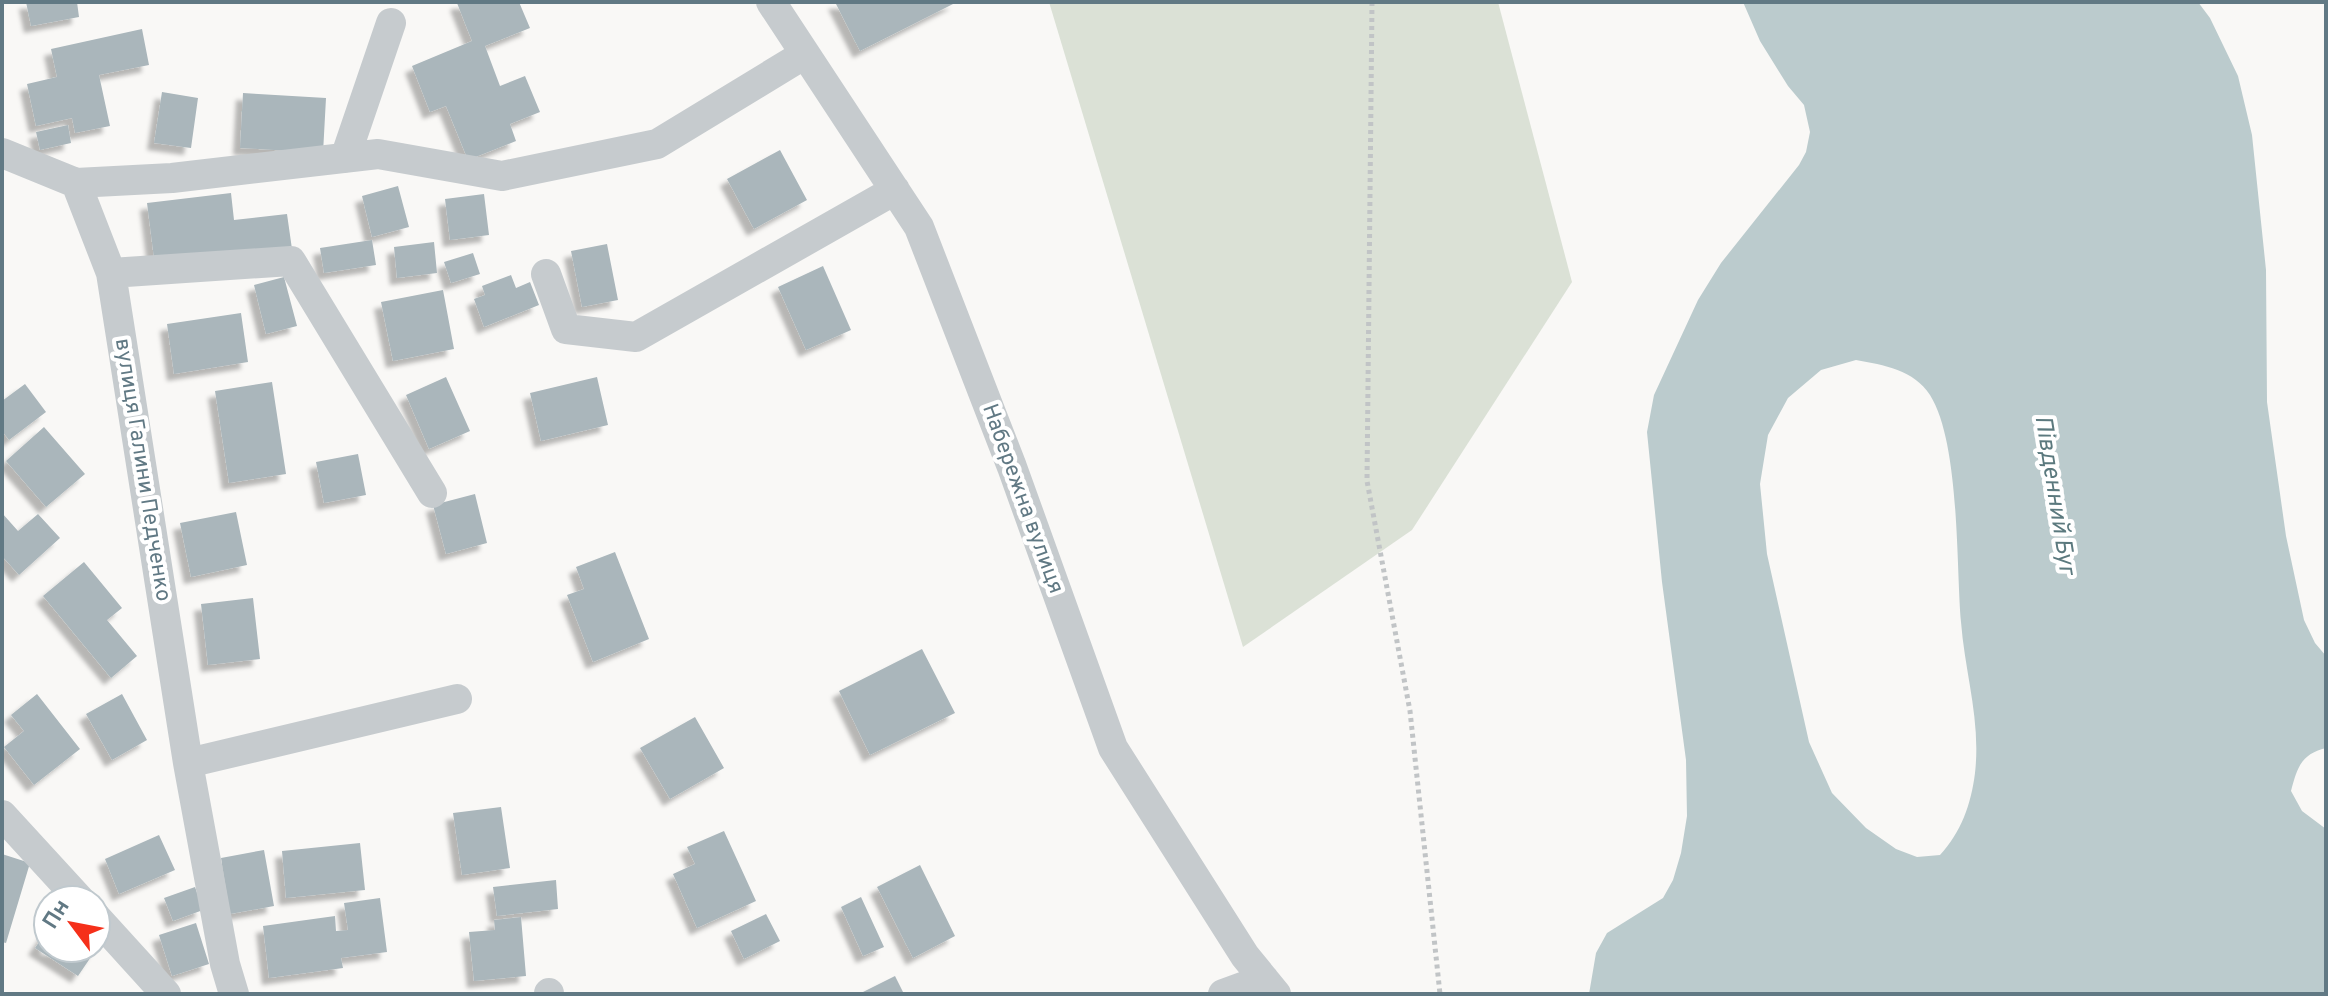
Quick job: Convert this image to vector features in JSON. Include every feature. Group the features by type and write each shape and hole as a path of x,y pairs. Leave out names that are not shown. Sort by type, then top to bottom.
{"street":[{"name":"Набережна вулиця","path":"771,2 919,227 1012,467 1113,748 1245,956 1270,986"},
{"path":"345,158 391,23"},
{"path":"2,153 76,183 172,178 378,154 502,176 657,144 805,54"},
{"name":"вулиця Галини Педченко","path":"76,183 111,273 188,763 225,964 234,994"},
{"path":"546,274 566,329 636,337 895,190"},
{"path":"111,273 291,261 432,493"},
{"path":"188,763 457,699"},
{"path":"2,815 65,884"},
{"path":"112,935 166,994"},
{"path":"1223,994 1270,986"}],"path":[{"path":"1372,2 1367,481 1410,711 1440,994"}],"shaded area":[{"path":"1049,2 1498,2 1572,282 1412,530 1243,647"}],"water":[{"name":"Південний Буг","path":"1743,2 2198,2 2210,18 2238,76 2252,135 2266,270 2267,402 2286,536 2304,620 2315,643 2326,656 2326,748 2311,754 2301,763 2291,791 2302,811 2326,829 2326,994 1589,994 1596,953 1607,933 1663,898 1673,880 1681,853 1687,816 1686,760 1662,582 1647,432 1654,395 1698,300 1721,263 1806,152 1810,132 1804,105 1788,86 1760,41","holes":["1856,360 1888,367 1916,380 1930,395 1940,416 1947,443 1955,505 1961,622 1976,753 1968,807 1954,837 1940,855 1917,857 1896,849 1866,828 1832,793 1809,742 1767,554 1760,484 1768,435 1788,398 1821,370"]}],"building":[{"path":"26,2 77,2 79,17 31,26"},
{"path":"519,2 530,28 485,46 500,86 525,76 540,112 510,124 516,141 468,160 446,106 430,112 412,66 472,41 457,3"},
{"path":"835,2 957,2 860,51"},
{"path":"142,29 149,65 99,75 110,126 75,133 72,118 36,126 27,84 57,77 51,49"},
{"path":"162,92 198,98 191,148 154,143"},
{"path":"243,93 326,98 323,153 240,148"},
{"path":"68,125 71,143 40,150 36,132"},
{"path":"780,150 807,200 754,229 727,179"},
{"path":"398,186 409,227 372,237 362,196"},
{"path":"231,193 234,220 287,214 292,249 155,266 147,203"},
{"path":"484,194 489,235 450,240 445,199"},
{"path":"372,240 376,265 324,273 320,248"},
{"path":"434,242 437,273 397,278 394,247"},
{"path":"607,244 618,300 582,307 571,251"},
{"path":"473,253 480,274 451,283 444,262"},
{"path":"823,266 851,330 806,350 778,287"},
{"path":"511,275 516,288 530,282 539,305 484,327 474,299 485,295 482,286"},
{"path":"284,277 297,326 266,334 254,285"},
{"path":"443,290 454,349 393,361 381,302"},
{"path":"241,313 248,362 174,374 167,324"},
{"path":"446,377 470,431 429,449 406,395"},
{"path":"597,377 608,425 541,441 530,393"},
{"path":"272,382 286,474 229,483 215,391"},
{"path":"25,384 46,412 9,440 2,431 2,401"},
{"path":"44,427 85,474 46,507 6,461"},
{"path":"358,454 366,495 324,503 316,462"},
{"path":"475,494 487,543 446,554 433,505"},
{"path":"236,512 247,565 191,577 180,523"},
{"path":"2,513 18,531 38,514 60,538 19,575 2,556"},
{"path":"615,552 649,639 593,662 567,595 584,589 576,567"},
{"path":"84,562 122,608 107,620 137,656 111,678 43,596"},
{"path":"253,598 260,659 208,665 201,604"},
{"path":"922,649 955,713 870,755 839,691"},
{"path":"37,694 80,749 34,785 4,747 24,731 11,715"},
{"path":"122,694 147,740 112,760 86,714"},
{"path":"695,717 724,768 670,799 640,748"},
{"path":"501,807 510,868 462,875 453,813"},
{"path":"724,831 756,901 697,928 673,874 695,864 687,847"},
{"path":"159,835 175,870 119,894 105,859"},
{"path":"360,843 365,890 286,898 282,851"},
{"path":"264,850 274,906 230,914 221,858"},
{"path":"2,854 30,863 6,943 2,942"},
{"path":"920,865 955,936 913,958 877,887"},
{"path":"556,880 558,909 497,916 493,887"},
{"path":"195,887 203,910 173,921 164,898"},
{"path":"861,897 884,947 863,956 841,907"},
{"path":"380,898 387,952 341,958 343,968 269,978 263,926 335,916 336,931 348,930 344,903"},
{"path":"766,914 780,941 744,959 731,931"},
{"path":"521,917 526,976 474,981 469,932 495,930 494,920"},
{"path":"196,923 209,964 172,976 159,935"},
{"path":"60,964 86,964 78,976"},
{"path":"895,976 904,994 859,994"}]}
